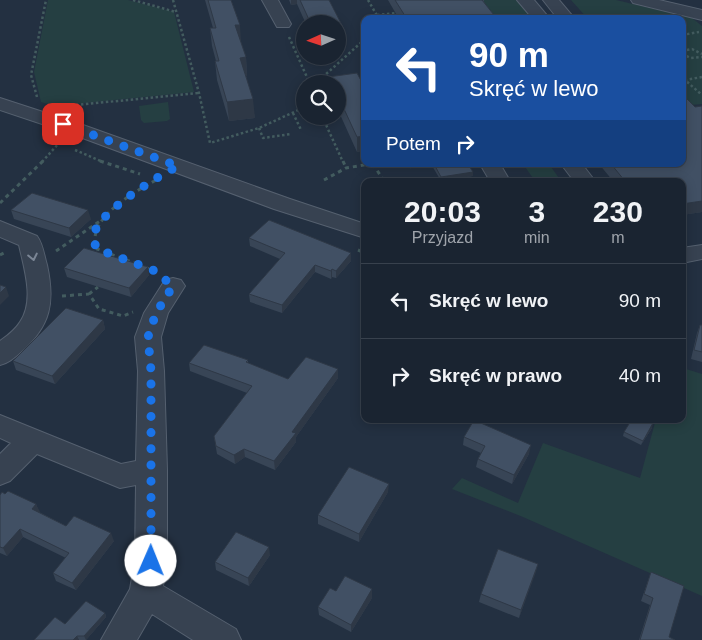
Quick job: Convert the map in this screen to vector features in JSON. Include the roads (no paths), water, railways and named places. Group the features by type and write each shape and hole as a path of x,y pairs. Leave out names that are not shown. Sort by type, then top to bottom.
{"street":[{"path":"270,0 283,24"},
{"path":"525,0 538,15"},
{"path":"551,0 564,15"},
{"path":"639,0 685,15"},
{"path":"686,15 700,20"},
{"path":"0,104 68,126 282,204 361,230"},
{"path":"492,167 498,178"},
{"path":"0,228 29,241 39,295 38,310 31,326 0,356"},
{"path":"686,255 702,252"},
{"path":"118,640 146,593 151,561 151,371 148,337 156,313 173,286"},
{"path":"0,426 120,476 152,470"},
{"path":"0,473 32,440"},
{"path":"146,593 224,640"}]}
